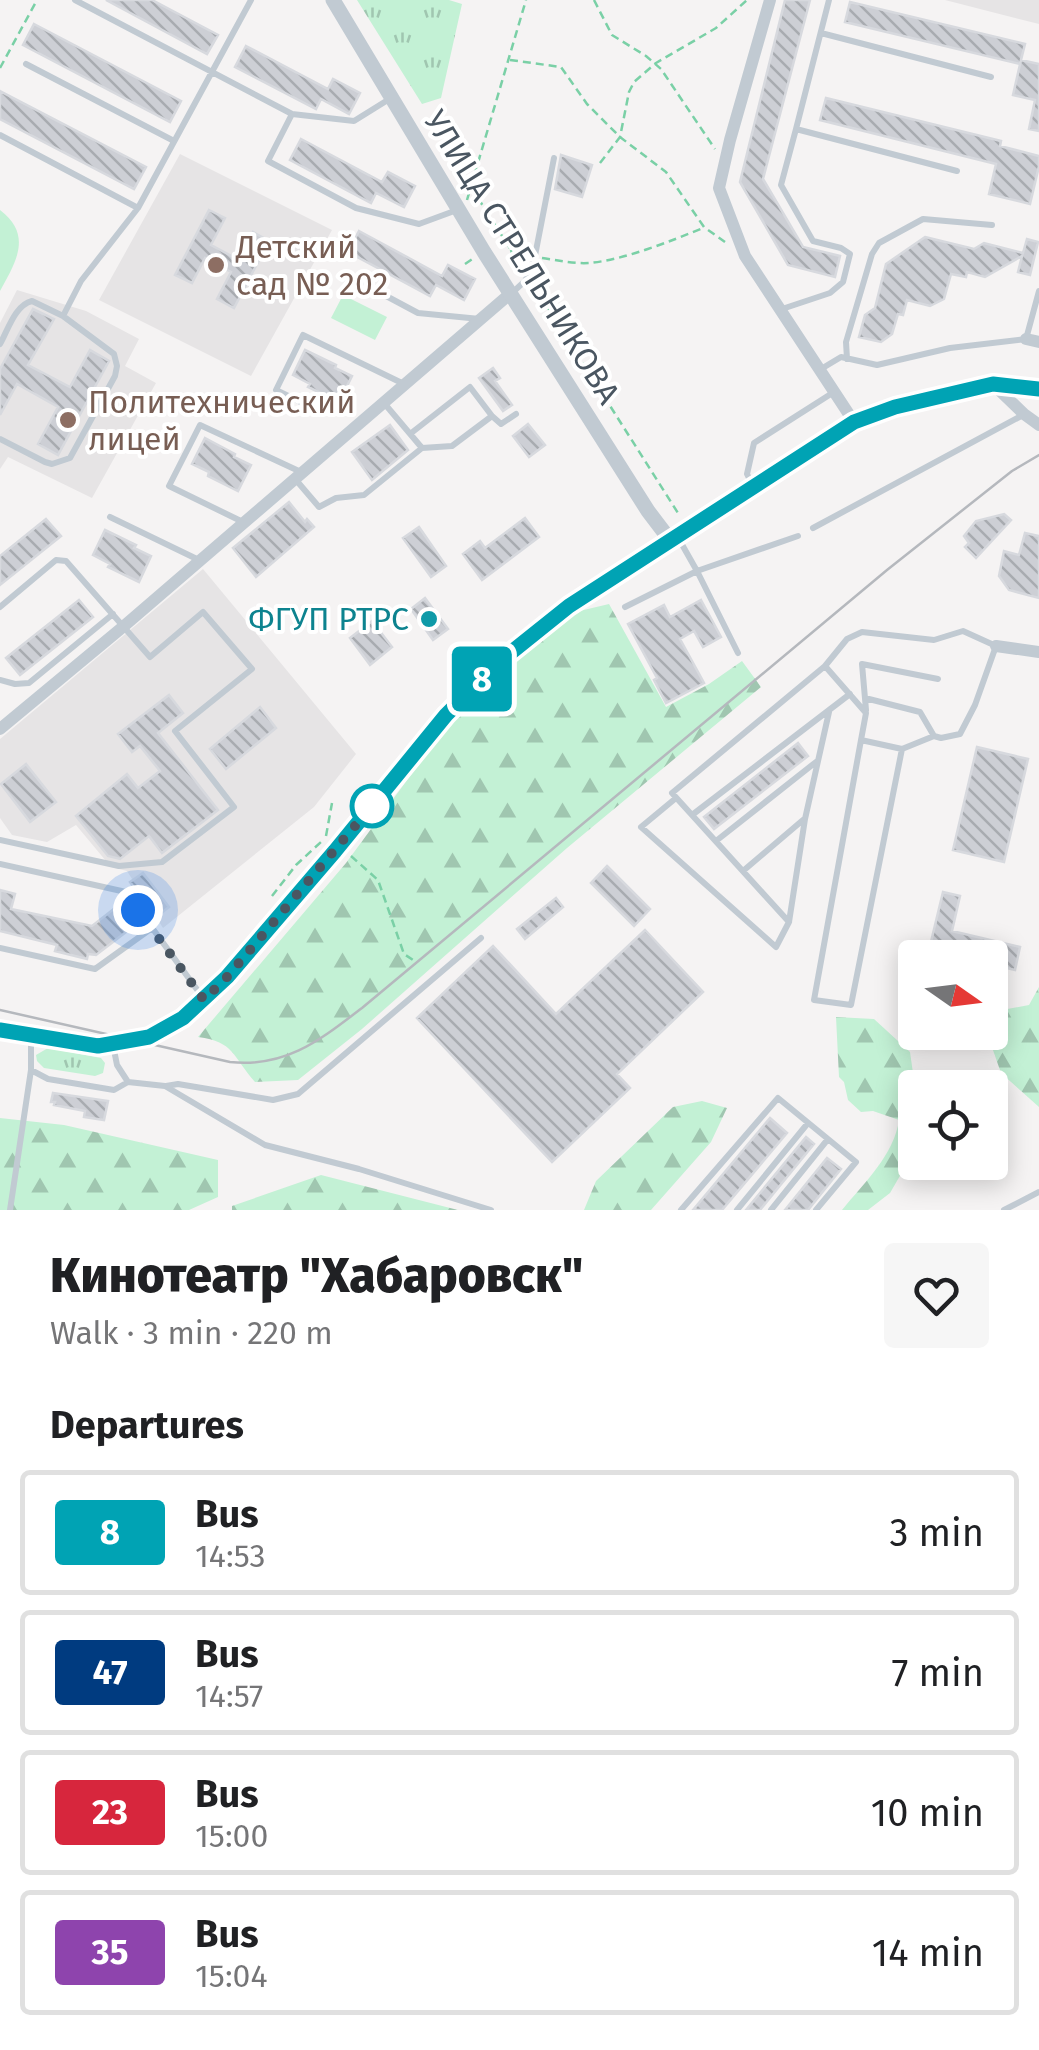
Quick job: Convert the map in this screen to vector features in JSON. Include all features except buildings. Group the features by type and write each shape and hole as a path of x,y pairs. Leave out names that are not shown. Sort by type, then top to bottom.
{"main road":[{"path":"0,1030 98,1046 149,1037 183,1018 227,977 446,715 499,662 569,606 854,422 895,407 993,384 1039,389"}],"street":[{"name":"УЛИЦА СТРЕЛЬНИКОВА","path":"333,0 648,512 674,538"},
{"path":"770,0 719,188 745,256 854,422"},
{"path":"0,729 511,293"},
{"path":"993,384 1039,425"},
{"path":"996,646 1039,652"}],"lane":[{"path":"76,0 292,114 354,121 392,98"},
{"path":"781,310 830,293 843,282 850,254 813,241 781,185 830,0"},
{"path":"63,316 81,282 138,208 249,1"},
{"path":"822,32 991,78"},
{"path":"26,64 174,141"},
{"path":"292,114 268,161 356,208 420,224 462,205"},
{"path":"796,129 957,171"},
{"path":"0,136 138,208"},
{"path":"511,293 528,277 535,256 554,158"},
{"path":"848,358 846,342 872,254 879,244 923,219 992,225"},
{"path":"345,274 418,312 482,319"},
{"path":"821,369 841,357 877,365 950,348 1032,341 1039,292"},
{"path":"0,344 24,302 32,300 63,316 114,354 117,366 70,458 44,462 0,440"},
{"path":"311,407 276,390 303,335 405,384"},
{"path":"410,434 470,387 501,424 516,414"},
{"path":"753,486 748,474 754,443 835,391"},
{"path":"384,403 422,448"},
{"path":"813,528 1024,414"},
{"path":"244,522 169,486 200,425 299,476 319,507 336,498 364,495 422,448 452,446 492,416"},
{"path":"110,518 200,561"},
{"path":"624,607 697,571 798,536"},
{"path":"674,538 697,571 738,652"},
{"path":"0,607 56,560 66,561 150,657 203,612 252,669 175,731 234,807 162,862 119,866 0,840"},
{"path":"0,680 29,683 113,614"},
{"path":"789,922 672,793 824,666 847,639 862,632 934,640 963,631 996,646 975,706 960,734 934,736 902,749 862,740"},
{"path":"902,749 851,1005 814,1000 866,713 862,664 938,679"},
{"path":"824,666 866,713"},
{"path":"692,815 850,694"},
{"path":"865,698 920,712 934,736"},
{"path":"677,798 640,827 776,947 789,922 805,818 829,712"},
{"path":"716,841 817,762"},
{"path":"743,872 805,818"},
{"path":"0,864 126,892 204,1000"},
{"path":"0,948 94,970 152,928"},
{"path":"30,1070 48,1079 114,1090 128,1082 178,1084 273,1100 298,1094 481,938"},
{"path":"10,1210 30,1070 31,1036"},
{"path":"113,1045 128,1082"},
{"path":"165,1086 265,1145 491,1210"},
{"path":"681,1210 778,1098 856,1162 816,1210"},
{"path":"737,1210 808,1123"},
{"path":"771,1210 828,1139"},
{"path":"1004,1210 1039,1192"}],"path":[{"path":"0,68 37,0"},
{"path":"462,205 471,187 526,0"},
{"path":"594,0 612,35 656,63 725,162"},
{"path":"600,163 620,136 634,82 656,63 716,28 747,0"},
{"path":"510,60 561,67 587,104 666,172 704,227 722,240 741,246"},
{"path":"471,187 511,250 517,274 528,277 678,513"},
{"path":"511,250 568,262 596,262 675,240 704,227"},
{"path":"272,896 296,865 326,837 332,803"},
{"path":"348,854 378,880 404,954 416,962"}],"shaded area":[{"path":"945,0 1039,0 1039,24"},
{"name":"Детский сад № 202","path":"180,154 332,230 251,376 99,300"},
{"name":"Политехнический лицей","path":"17,290 86,311 139,339 125,366 156,383 92,498 8,457 0,469 0,323"},
{"path":"203,569 356,754 314,807 163,928 127,871 111,867 76,825 47,842 12,835 0,818 0,739"}],"green space":[{"path":"357,0 449,0 462,4 441,98 422,104"},
{"path":"0,210 10,219 19,239 16,259 0,291"},
{"path":"343,295 387,317 375,340 331,318"},
{"path":"609,604 666,707 742,661 761,687 298,1080 255,1082 226,1047 198,1037 346,863 441,734 487,682 571,613"},
{"path":"1039,987 1039,1107 1008,1079 1008,1070 1000,1070 993,1050 1008,1050 1008,1009 1029,1005"},
{"path":"836,1017 874,1019 898,1041 898,1050 910,1052 913,1070 898,1070 898,1120 873,1111 861,1112 848,1100 839,1077"},
{"path":"48,1048 101,1058 105,1063 103,1073 95,1076 44,1068 36,1055"},
{"path":"702,1101 727,1108 711,1142 651,1210 584,1210 596,1181 673,1107"},
{"path":"0,1118 64,1125 218,1160 218,1197 189,1210 0,1210"},
{"path":"898,1124 898,1179 890,1193 868,1210 842,1210 885,1157"},
{"path":"321,1175 458,1210 232,1210 232,1206"}],"tram line":[{"path":"0,1010 230,1062 268,1061 301,1049 362,1008 887,570 1012,471 1039,455"}],"bus line":[{"name":"8","path":"0,1030 98,1046 149,1037 183,1018 227,977 446,715 499,662 569,606 854,422 895,407 993,384 1039,389"}],"place":[{"name":"Детский сад № 202","path":"216,265"},
{"name":"Политехнический лицей","path":"68,420"},
{"name":"ФГУП РТРС","path":"429,619"}],"route":[{"path":"138,910 204,1000 372,806"}]}
